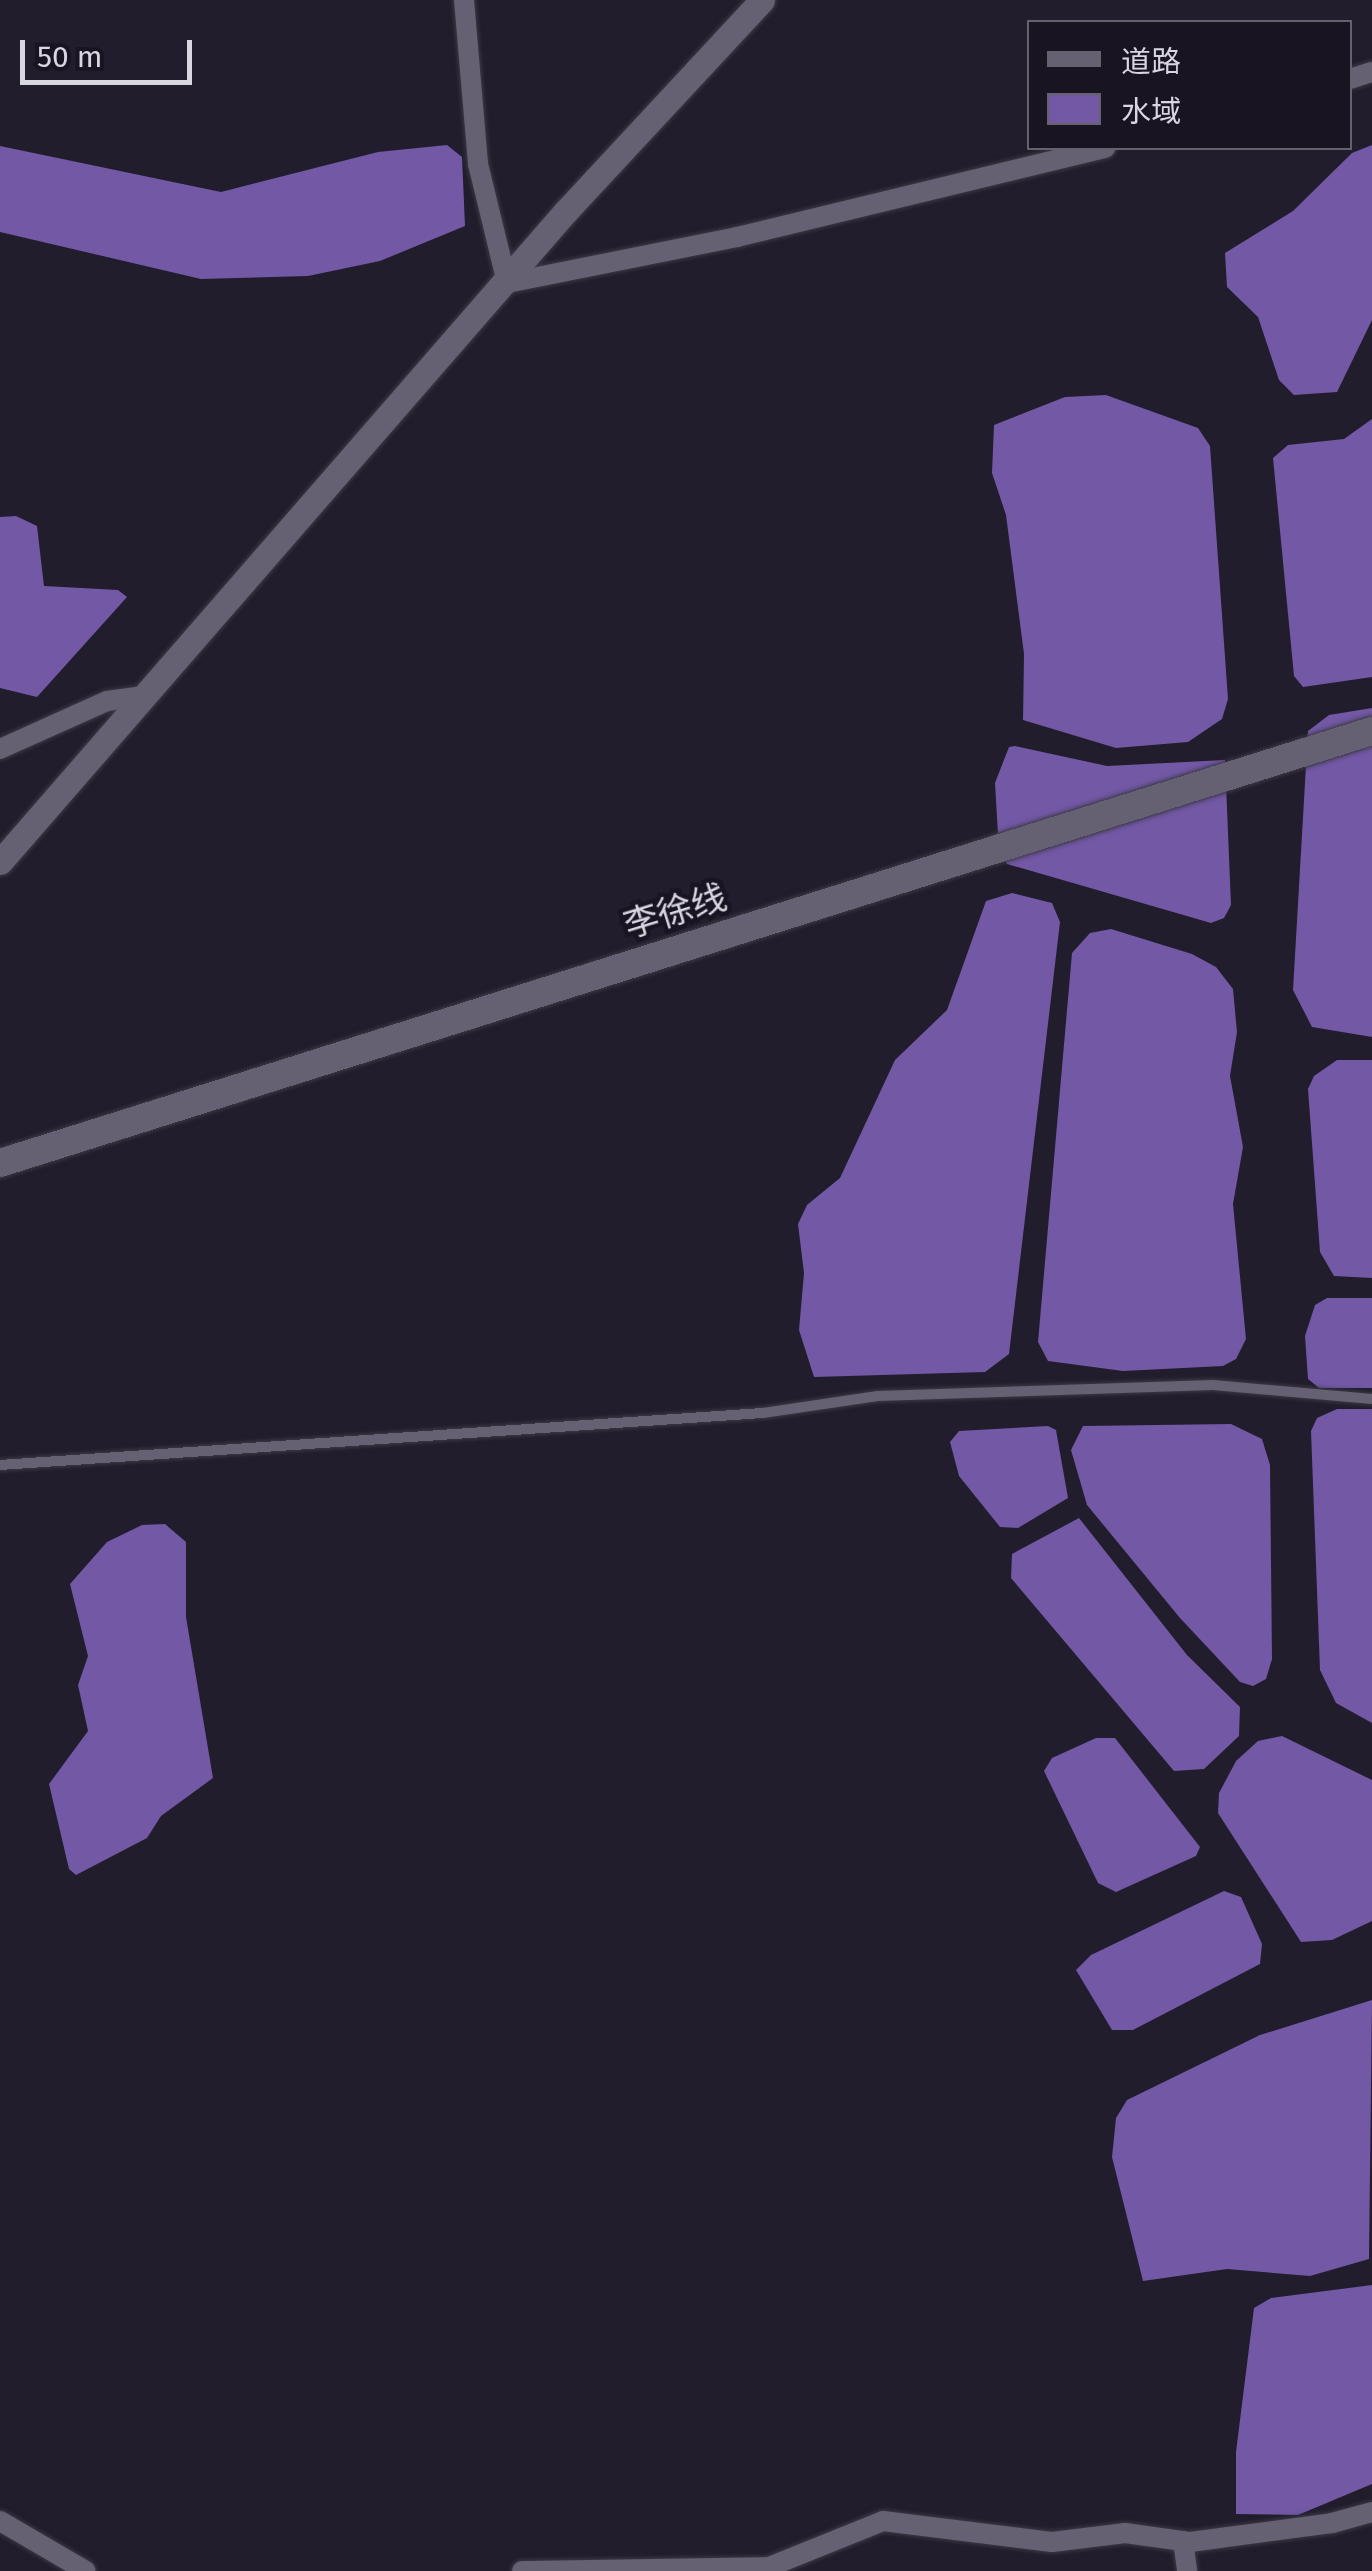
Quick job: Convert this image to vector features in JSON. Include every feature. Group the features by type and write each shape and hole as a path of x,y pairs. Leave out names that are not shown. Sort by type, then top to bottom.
{"main road":[{"name":"李徐线","path":"0,1163 1372,731"}],"street":[{"path":"464,0 478,164 507,283"},
{"path":"0,862 507,283 762,0"},
{"path":"507,283 737,238 1096,150"},
{"path":"0,749 108,701 144,696"},
{"path":"522,2571 784,2568 883,2521 1052,2542 1125,2534 1183,2542 1332,2524 1372,2512"},
{"path":"0,2521 86,2571"},
{"path":"1183,2542 1187,2571"}],"lane":[{"path":"0,1465 763,1413 878,1396 1213,1384 1372,1399"}],"water":[{"path":"447,145 462,157 465,226 380,261 308,276 201,279 0,232 0,146 221,192 378,152"},
{"path":"1372,145 1372,320 1337,392 1294,395 1279,380 1258,317 1227,287 1225,253 1293,211 1352,153"},
{"path":"1106,395 1198,428 1210,446 1228,699 1222,719 1188,742 1116,748 1023,720 1024,654 1006,515 992,473 994,425 1065,397"},
{"path":"1372,419 1372,677 1303,687 1294,676 1273,458 1288,445 1344,439"},
{"path":"16,516 37,526 44,586 118,590 127,597 37,697 0,688 0,517"},
{"path":"1372,708 1372,1037 1312,1027 1293,990 1308,731 1329,715"},
{"path":"1009,747 1107,766 1225,760 1231,905 1224,918 1211,923 1007,864 999,852 995,783"},
{"path":"1012,893 1052,903 1060,922 1009,1354 985,1372 814,1377 799,1330 804,1273 798,1224 807,1205 840,1178 895,1060 947,1010 986,901"},
{"path":"1111,929 1192,954 1216,967 1233,989 1237,1032 1230,1076 1243,1147 1233,1204 1246,1339 1236,1359 1223,1366 1123,1371 1048,1361 1038,1342 1072,953 1090,933"},
{"path":"1337,1060 1372,1060 1372,1278 1334,1276 1320,1252 1308,1089 1314,1076"},
{"path":"1327,1298 1372,1298 1372,1388 1319,1388 1308,1379 1305,1336 1315,1305"},
{"path":"1337,1409 1372,1409 1372,1723 1336,1703 1320,1670 1311,1431 1317,1418"},
{"path":"1231,1424 1262,1439 1270,1465 1272,1659 1266,1679 1253,1686 1240,1682 1180,1618 1087,1505 1071,1450 1083,1426"},
{"path":"1048,1426 1056,1430 1068,1498 1018,1528 1000,1527 959,1476 950,1442 959,1431"},
{"path":"1079,1518 1187,1655 1240,1707 1239,1736 1204,1769 1174,1771 1011,1578 1012,1554"},
{"path":"165,1524 186,1542 186,1617 213,1778 161,1816 147,1838 76,1875 69,1869 49,1784 88,1731 78,1685 88,1656 70,1584 107,1542 142,1525"},
{"path":"1282,1736 1372,1780 1372,1921 1332,1940 1301,1942 1218,1813 1219,1793 1236,1761 1258,1741"},
{"path":"1096,1738 1115,1738 1200,1847 1196,1856 1116,1892 1098,1883 1044,1771 1052,1758"},
{"path":"1224,1891 1241,1897 1262,1944 1260,1964 1133,2030 1112,2030 1076,1970 1091,1955"},
{"path":"1372,2000 1369,2259 1310,2276 1227,2269 1143,2281 1112,2157 1116,2118 1127,2100 1260,2035"},
{"path":"1372,2285 1372,2484 1298,2515 1236,2514 1236,2452 1254,2308 1271,2298"}]}
